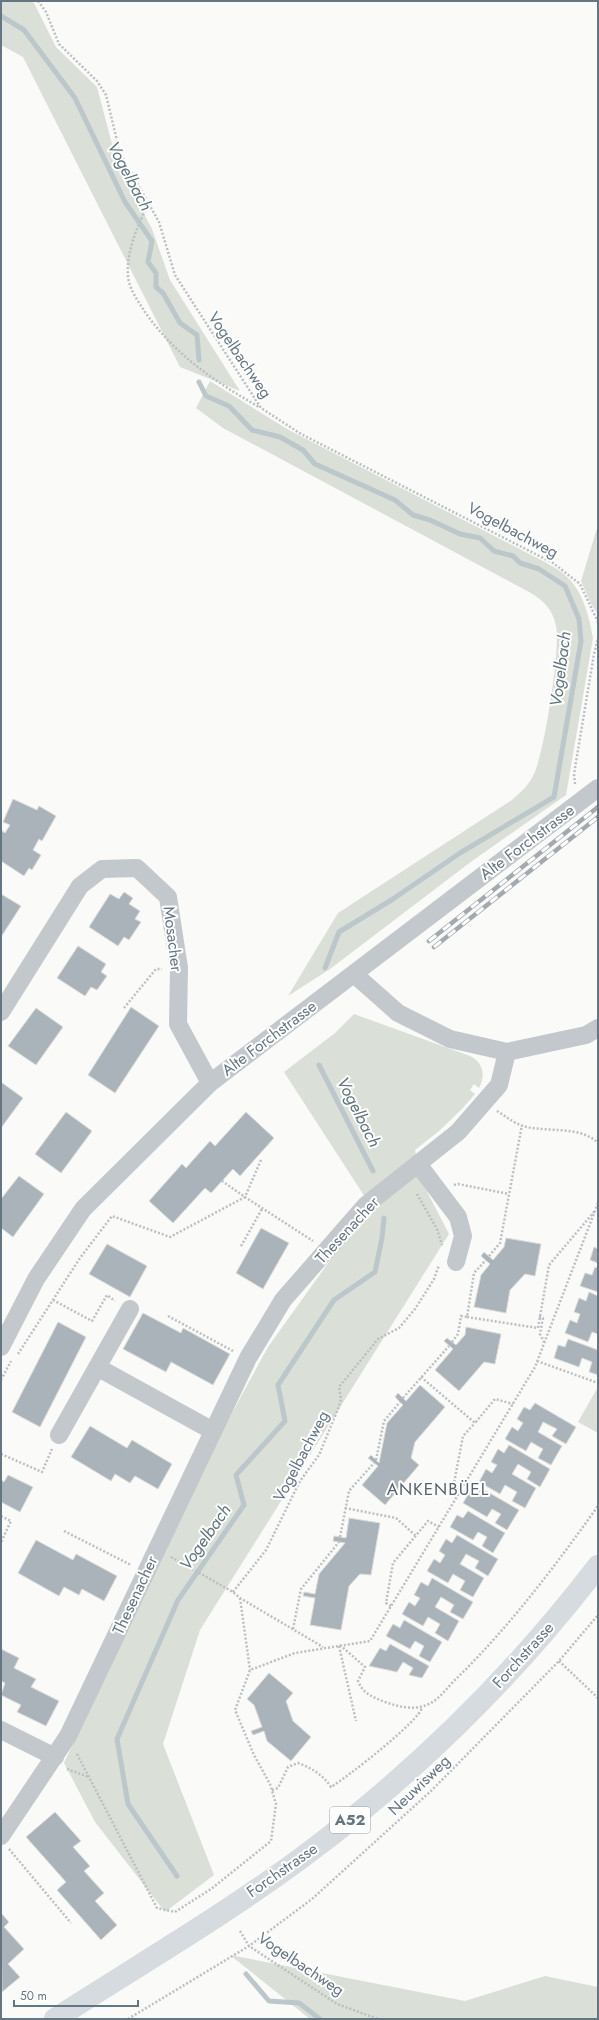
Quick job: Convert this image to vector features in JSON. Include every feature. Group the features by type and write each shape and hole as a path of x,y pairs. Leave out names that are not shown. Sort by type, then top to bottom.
{"highway":[{"name":"Forchstrasse","path":"54,2019 268,1881 328,1837 378,1797 430,1751 495,1687 544,1632 598,1566"},
{"name":"Forchstrasse","path":"76,2019 242,1914 307,1868 362,1825 418,1778 506,1692 549,1644 598,1585"}],"street":[{"name":"Alte Forchstrasse","path":"7,1352 36,1280 83,1209 210,1083 598,788"},
{"name":"Mosacher","path":"1,1012 80,886 102,869 137,868 168,897 179,968 178,1024 210,1083"},
{"path":"354,974 398,1013 450,1039 507,1052 586,1035 598,1028"},
{"name":"Thesenacher","path":"4,1841 68,1736 248,1358 283,1300 366,1205 458,1132 498,1085 507,1052"},
{"path":"418,1164 458,1217 463,1236 447,1257"},
{"path":"59,1435 130,1309"},
{"path":"98,1367 213,1431"},
{"path":"1,1730 53,1760"}],"path":[{"name":"Vogelbachweg","path":"38,1 46,12 59,44 97,81 106,95 120,153 159,222 175,276 261,408 301,434 553,563 580,584 598,622"},
{"path":"149,203 130,251 128,278 138,302 168,341 185,358 229,390 261,408"},
{"path":"578,804 574,774 594,654 598,639"},
{"path":"124,1008 156,969 179,968"},
{"path":"483,1103 522,1125 572,1131 598,1143"},
{"path":"489,1256 500,1243 522,1125"},
{"path":"7,1352 16,1357 80,1258 112,1216 170,1237 245,1197 261,1160"},
{"path":"400,1179 415,1190 437,1229 447,1257"},
{"path":"222,1181 262,1209 327,1249"},
{"path":"439,1191 458,1184 510,1194"},
{"path":"250,1670 295,1653 324,1647 370,1641 513,1404 537,1361 598,1203"},
{"path":"241,1246 262,1209"},
{"path":"452,1342 458,1334 461,1316 538,1328 548,1265 596,1209"},
{"name":"Vogelbachweg","path":"233,1592 266,1550 300,1481 318,1455 338,1410 341,1400 339,1387 378,1339 399,1328 414,1309 447,1257"},
{"path":"467,1317 474,1273 486,1260"},
{"path":"53,1300 92,1321 107,1295"},
{"path":"168,1316 248,1358"},
{"path":"539,1317 543,1318 540,1334 544,1343"},
{"path":"403,1398 449,1346"},
{"path":"537,1361 598,1383"},
{"path":"421,1377 475,1422"},
{"path":"460,1492 454,1483 463,1436 495,1399 513,1404"},
{"path":"340,1537 349,1491 375,1461 384,1421 400,1402"},
{"path":"1,1454 42,1472 59,1435"},
{"path":"339,1645 365,1667 358,1680 362,1689 370,1696 399,1707 414,1709 431,1703 473,1663 533,1596 598,1506"},
{"path":"345,1508 396,1518 416,1536"},
{"path":"1,1516 11,1521 1,1542"},
{"path":"391,1606 386,1603 392,1563 428,1521 439,1527"},
{"path":"64,1531 145,1572"},
{"path":"293,1629 301,1589 339,1542"},
{"path":"181,1562 324,1647"},
{"path":"68,1736 157,1908 174,1912 211,1889 271,1841 276,1804 270,1784 254,1755 235,1710 250,1670 240,1598"},
{"name":"Neuwisweg","path":"128,2019 249,1946 312,1899 431,1792 559,1661 598,1615"},
{"path":"339,1645 356,1720"},
{"path":"559,1661 598,1698"},
{"path":"272,1790 278,1788 288,1766 298,1764 315,1771 326,1780 331,1788 345,1779 400,1732 422,1712 422,1707"},
{"path":"53,1760 89,1777"},
{"path":"4,1841 71,1923"},
{"name":"Vogelbachweg","path":"240,1931 249,1946 337,2004 378,2019"}],"shaded area":[{"path":"1,1 31,1 34,3 56,47 97,87 117,163 152,229 170,280 240,391 180,367 23,57 1,45"},
{"path":"210,381 287,429 543,561 564,574 572,582 581,596 593,638 566,795 472,861 330,969 288,996 338,913 512,800 530,782 538,763 551,700 556,655 556,626 553,615 547,606 531,593 223,428 196,408"},
{"path":"598,525 598,614 591,604 581,581"},
{"path":"354,1014 470,1056 478,1062 483,1074 479,1088 474,1084 470,1090 475,1094 462,1109 439,1131 415,1150 421,1180 449,1234 200,1630 163,1744 214,1875 165,1912 95,1822 64,1763 221,1433 268,1347 336,1252 374,1211 284,1072 335,1033"},
{"path":"598,1387 598,1433 578,1422"},
{"path":"230,1955 465,2001 545,1976 598,1987 598,2019 310,2019"}],"building":[{"path":"13,799 37,810 39,806 56,816 42,841 39,839 33,850 41,855 32,870 29,868 24,876 1,861 1,830 5,833 10,825 3,822"},
{"path":"124,892 133,898 129,904 140,911 135,919 141,922 129,940 124,937 118,946 89,927 110,894 119,899"},
{"path":"1,894 21,906 1,937"},
{"path":"78,946 106,964 101,972 107,976 97,990 91,987 85,996 57,978"},
{"path":"131,1007 159,1026 115,1093 88,1075"},
{"path":"36,1008 63,1027 36,1065 8,1046"},
{"path":"1,1082 23,1098 1,1128"},
{"path":"66,1112 92,1131 61,1173 35,1154"},
{"path":"246,1112 274,1138 240,1176 233,1169 211,1193 205,1188 173,1223 149,1201 182,1164 186,1168 210,1141 215,1146"},
{"path":"19,1176 44,1194 13,1237 1,1228 1,1199"},
{"path":"261,1228 289,1243 263,1289 236,1273"},
{"path":"506,1238 541,1244 535,1276 525,1274 510,1290 506,1313 474,1307 481,1275 490,1264 481,1256 484,1252 493,1260 504,1247"},
{"path":"107,1244 147,1266 130,1297 89,1274"},
{"path":"594,1247 598,1249 598,1263 590,1260"},
{"path":"595,1267 598,1268 598,1292 580,1286 585,1273 592,1275"},
{"path":"589,1292 598,1296 598,1334 592,1332 588,1342 565,1333 570,1320 577,1323 580,1314 574,1312 579,1298 586,1301"},
{"path":"143,1313 181,1333 183,1328 230,1354 213,1385 171,1362 166,1372 123,1349"},
{"path":"58,1322 86,1337 40,1427 12,1412"},
{"path":"466,1327 501,1334 495,1364 484,1362 459,1391 435,1370 453,1349 444,1341 447,1338 456,1345 465,1335"},
{"path":"568,1339 598,1350 598,1375 589,1372 592,1362 582,1358 579,1367 554,1358 558,1345 565,1347"},
{"path":"420,1385 445,1407 415,1442 411,1458 419,1465 385,1505 362,1485 378,1466 368,1458 371,1455 379,1463 387,1423 403,1405 395,1397 398,1393 406,1401"},
{"path":"535,1403 576,1427 566,1444 552,1436 557,1429 543,1422 538,1432 562,1446 551,1465 538,1458 543,1449 531,1442 526,1451 505,1439 512,1427 518,1431 523,1423 517,1419 524,1407 530,1410"},
{"path":"90,1426 127,1448 132,1440 172,1464 158,1489 135,1476 130,1483 115,1474 111,1481 71,1457"},
{"path":"509,1445 550,1469 540,1487 527,1479 531,1472 518,1464 512,1474 536,1488 525,1508 512,1501 517,1492 505,1485 500,1494 479,1482 486,1469 492,1473 497,1465 491,1462 498,1449 504,1453"},
{"path":"8,1475 33,1487 20,1512 1,1502 1,1480 4,1482"},
{"path":"481,1488 519,1510 507,1530 495,1523 501,1514 492,1509 487,1517 463,1503 470,1491 477,1495"},
{"path":"468,1511 505,1533 493,1553 482,1546 487,1537 478,1532 473,1540 450,1527 457,1515 463,1518"},
{"path":"349,1518 380,1523 371,1575 360,1574 349,1586 341,1630 310,1625 315,1598 303,1596 304,1592 315,1594 319,1574 345,1543 333,1541 334,1536 346,1538"},
{"path":"457,1535 498,1559 488,1576 475,1568 479,1561 466,1554 460,1564 484,1578 473,1597 460,1590 465,1581 453,1574 448,1583 427,1571 434,1559 440,1563 445,1555 439,1551 446,1539 452,1543"},
{"path":"36,1540 73,1560 76,1554 117,1576 104,1601 82,1589 79,1595 64,1587 59,1596 18,1573"},
{"path":"432,1578 473,1602 463,1619 450,1612 454,1605 441,1597 435,1607 459,1621 448,1641 435,1633 440,1624 428,1617 423,1626 402,1614 409,1602 415,1606 420,1598 414,1595 421,1582 428,1586"},
{"path":"404,1620 442,1642 430,1662 419,1656 424,1646 415,1641 410,1649 386,1636 393,1624 400,1628"},
{"path":"390,1644 429,1666 422,1678 409,1675 413,1668 403,1662 397,1672 369,1666 380,1648 386,1651"},
{"path":"1,1649 19,1658 14,1668 36,1679 31,1687 59,1701 46,1726 17,1712 21,1705 1,1695 5,1683 1,1681"},
{"path":"269,1673 293,1693 286,1701 293,1721 311,1737 291,1761 267,1741 264,1731 253,1735 251,1731 262,1727 254,1705 247,1699"},
{"path":"55,1812 81,1841 73,1847 90,1866 84,1871 104,1893 95,1901 117,1925 101,1940 57,1890 66,1882 26,1837"},
{"path":"1,1913 9,1922 4,1927 24,1949 8,1964 20,1977 2,1992"}],"waterway":[{"name":"Vogelbach","path":"1,16 24,30 75,98 125,202 152,241 148,262 156,273 156,287 163,293 180,323 197,335 199,360"},
{"name":"Vogelbach","path":"199,382 206,396 229,406 252,430 280,437 303,450 315,464 395,500 413,515 430,520 460,534 480,538 494,551 513,556 520,563 539,569 565,586 579,619 581,641 554,797 460,853 393,899 339,932 325,968"},
{"name":"Vogelbach","path":"319,1065 373,1171"},
{"name":"Vogelbach","path":"177,1876 128,1804 117,1739 178,1600 244,1505 236,1475 285,1421 278,1385 334,1300 375,1272 382,1238 384,1218"},
{"name":"Vogelbach","path":"246,1974 269,2001 299,2003 320,2019"}],"railway":[{"path":"429,941 598,807"},
{"path":"434,947 598,817"}],"district":[{"name":"ANKENBÜEL","path":"438,1489"}]}
